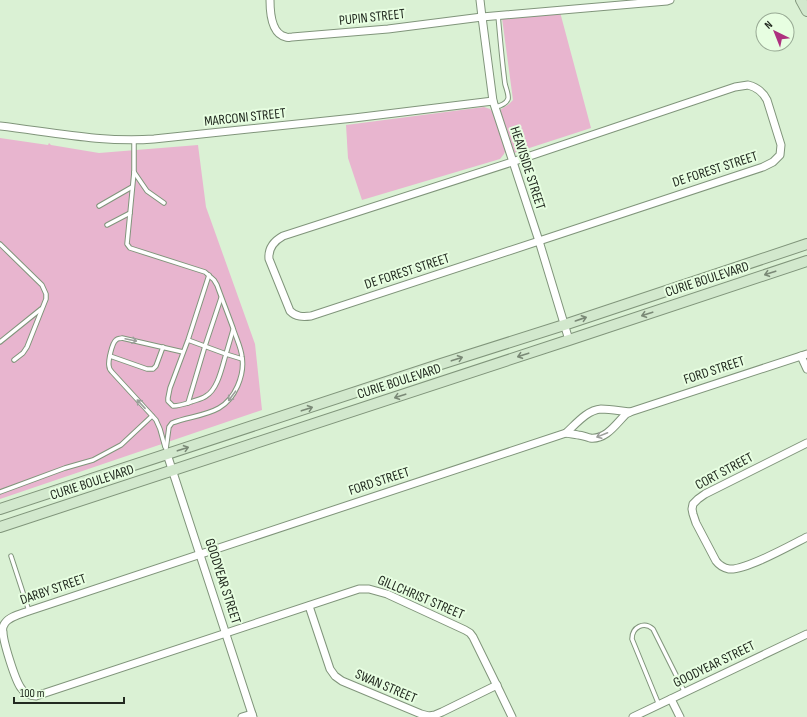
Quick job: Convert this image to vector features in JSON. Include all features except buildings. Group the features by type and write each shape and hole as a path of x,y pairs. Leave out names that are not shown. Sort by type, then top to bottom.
{"street":[{"name":"PUPIN STREET","path":"270,0 274,26 279,33 286,37 388,29 482,16 670,0"},
{"name":"HEAVISIDE STREET","path":"480,0 494,104 569,340"},
{"path":"801,0 807,11"},
{"name":"DE FOREST STREET","path":"748,85 761,92 767,100 781,145 780,155 773,162 756,170 311,316 301,317 290,311 269,259 270,250 275,241 283,236 512,162 735,87 748,85"},
{"name":"MARCONI STREET","path":"0,126 110,140 134,141 494,104"},
{"name":"CURIE BOULEVARD","path":"0,509 166,452 260,424 441,364 806,247"},
{"name":"CURIE BOULEVARD","path":"0,527 699,297 807,260"},
{"path":"694,282 699,297"},
{"path":"804,355 807,369"},
{"name":"FORD STREET","path":"200,554 566,433 577,434 588,438 600,437 607,434 626,414 630,412 804,355"},
{"path":"441,364 447,380"},
{"name":"FORD STREET","path":"566,433 594,410 603,409 630,412"},
{"path":"260,424 266,440"},
{"name":"CORT STREET","path":"807,443 705,494 693,504 692,509 692,514 696,524 716,561 720,565 730,569 752,564 807,537"},
{"name":"GOODYEAR STREET","path":"166,452 253,716"},
{"name":"DARBY STREET","path":"200,554 13,616 8,619 2,631 16,679 20,687 27,694 36,696 226,633"},
{"name":"GILLCHRIST STREET","path":"226,633 359,589 369,589 387,594 470,633 512,717"},
{"name":"SWAN STREET","path":"309,606 330,669 335,676 342,681 415,712 434,716 497,685"},
{"name":"GOODYEAR STREET","path":"633,717 807,634"},
{"path":"671,699 680,717"},
{"path":"242,717 253,716"}],"lane":[{"path":"494,104 502,105 507,101 508,96 505,85 498,15"},
{"path":"134,141 134,172 127,244 128,246 205,272 209,275 217,285 222,297 242,359 240,380 235,393 219,408 211,412 172,423 169,427 166,452"},
{"path":"134,172 145,189 164,203"},
{"path":"99,206 132,187"},
{"path":"107,225 130,213"},
{"path":"0,244 42,285 46,294 46,299 27,347 23,353 14,360"},
{"path":"209,275 188,340 170,388 168,401 173,406 180,406 209,395 217,384 233,329"},
{"path":"188,403 205,346 222,297"},
{"path":"0,342 42,308"},
{"path":"166,452 158,423 112,372 109,365 110,356 114,342 117,339 122,338 183,352"},
{"path":"188,340 242,359"},
{"path":"110,356 147,369 153,369 156,366 163,347"},
{"path":"0,492 65,468 93,460 121,444 152,416"},
{"path":"11,556 29,611"},
{"path":"659,705 632,639 632,635 641,625 647,625 653,629 685,693"}],"shaded area":[{"path":"560,12 591,128 514,153 500,110 513,100 502,18"},
{"path":"484,107 493,112 506,149 500,159 362,200 348,158 346,125"},
{"path":"0,138 48,145 49,143 51,145 99,153 198,145 206,207 255,344 262,410 0,499"}]}
